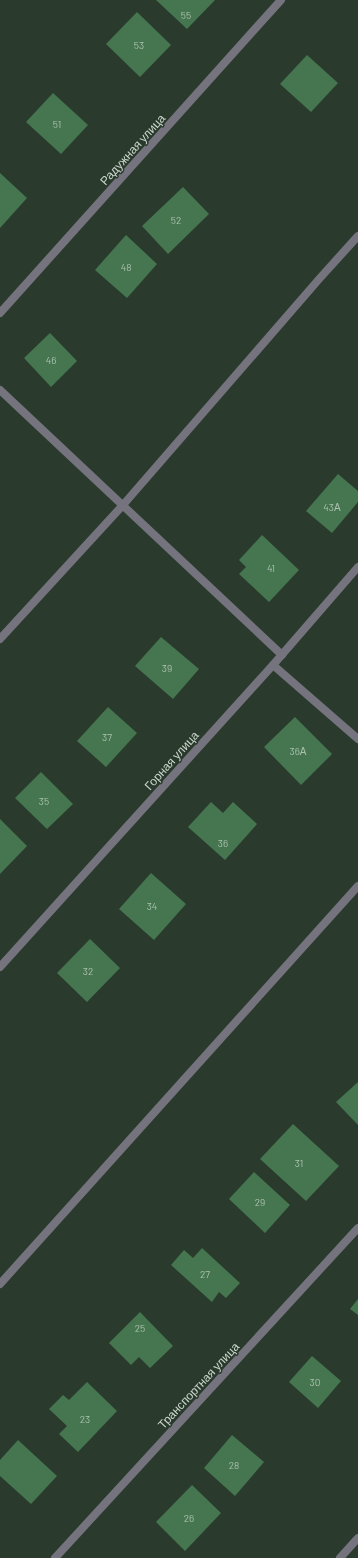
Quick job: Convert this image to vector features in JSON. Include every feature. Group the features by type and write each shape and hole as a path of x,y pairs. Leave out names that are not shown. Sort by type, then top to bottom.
{"street":[{"name":"Радужная улица","path":"0,313 282,0"},
{"path":"0,639 123,505 358,236"},
{"path":"0,390 282,655"},
{"name":"Горная улица","path":"0,967 282,655 358,567"},
{"path":"273,665 358,740"},
{"path":"0,1284 358,886"},
{"name":"Транспортная улица","path":"55,1558 358,1228"},
{"path":"340,1558 358,1538"}],"building":[{"path":"156,0 215,0 187,29"},
{"path":"137,12 171,45 140,77 106,44"},
{"path":"307,55 338,83 311,112 280,84"},
{"path":"53,93 88,125 61,154 26,122"},
{"path":"0,173 27,198 0,228"},
{"path":"183,187 209,214 168,254 142,226"},
{"path":"126,235 157,264 127,298 95,270"},
{"path":"50,333 77,361 51,387 24,358"},
{"path":"338,474 358,491 358,502 332,533 306,511"},
{"path":"262,535 299,570 269,602 239,574 246,567 239,560"},
{"path":"161,637 199,669 173,699 135,666"},
{"path":"108,707 137,733 106,767 77,741"},
{"path":"295,717 332,754 301,785 264,747"},
{"path":"41,772 73,804 47,829 15,798"},
{"path":"211,802 223,813 233,802 257,824 225,860 188,827"},
{"path":"0,819 27,846 0,874"},
{"path":"151,873 186,904 154,940 119,909"},
{"path":"90,939 120,968 87,1002 57,973"},
{"path":"358,1082 358,1125 336,1102"},
{"path":"293,1124 339,1166 306,1201 260,1159"},
{"path":"254,1172 290,1205 265,1233 229,1199"},
{"path":"202,1248 240,1283 226,1298 219,1292 212,1302 171,1265 184,1250 193,1258"},
{"path":"358,1299 358,1315 350,1309"},
{"path":"140,1312 173,1346 150,1368 139,1357 131,1365 109,1343"},
{"path":"312,1356 341,1381 318,1408 289,1382"},
{"path":"87,1382 117,1411 78,1452 59,1434 67,1426 49,1409 63,1395 69,1400"},
{"path":"232,1435 264,1462 235,1496 204,1468"},
{"path":"18,1440 57,1476 31,1504 0,1476 0,1460"},
{"path":"192,1485 221,1513 185,1551 156,1522"}]}
